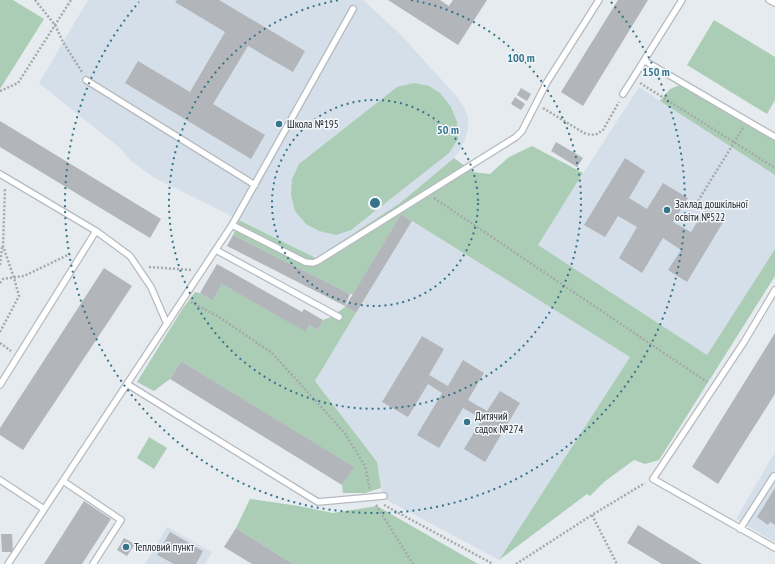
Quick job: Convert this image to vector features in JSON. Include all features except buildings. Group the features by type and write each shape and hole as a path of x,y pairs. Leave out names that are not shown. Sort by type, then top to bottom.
{"lane":[{"path":"232,225 305,262 313,263 318,261 516,137 522,131 547,82 599,0"},
{"path":"623,94 682,0"},
{"path":"769,0 775,3"},
{"path":"8,564 232,225 256,185 353,9"},
{"path":"645,61 775,137"},
{"path":"86,80 256,185"},
{"path":"3,176 96,231 130,256 151,287 167,324"},
{"path":"0,385 96,231"},
{"path":"216,250 339,317"},
{"path":"775,290 744,342 653,479 775,548"},
{"path":"127,384 318,502 378,497"},
{"path":"740,529 774,476"},
{"path":"0,480 44,509"},
{"path":"64,481 121,520 93,564"}],"path":[{"path":"35,0 56,24 63,42 86,80"},
{"path":"0,91 18,83 71,0"},
{"path":"633,79 775,168"},
{"path":"537,104 584,133 591,135 597,134 603,130 623,94"},
{"path":"698,201 747,121"},
{"path":"0,265 2,246 3,176"},
{"path":"426,193 714,387"},
{"path":"0,332 19,296 2,246"},
{"path":"0,283 2,278 24,276 87,246"},
{"path":"137,266 202,271"},
{"path":"184,299 219,318 272,353 344,432 365,466 378,497 413,564"},
{"path":"0,343 18,356"},
{"path":"516,564 592,514 653,479"},
{"path":"378,497 384,505 493,564"},
{"path":"592,514 617,564"}],"shaded area":[{"name":"Школа №195","path":"88,0 363,0 400,34 458,98 465,109 468,118 468,129 465,140 454,158 400,203 316,258 153,177 130,160 120,148 39,83"},
{"name":"Заклад дошкільної освіти №522","path":"639,87 775,175 775,249 707,355 537,245"},
{"name":"Дитячий садок №274","path":"412,221 630,357 499,560 385,499 381,488 377,462 315,381"},
{"path":"775,452 775,542 736,519"},
{"path":"167,527 212,552 205,564 145,564"}],"green space":[{"path":"0,0 13,0 44,19 0,89"},
{"path":"714,20 775,57 775,100 767,114 687,65"},
{"path":"414,83 429,86 440,93 451,107 457,122 458,139 449,153 351,230 336,235 319,231 306,224 295,211 291,195 292,179 299,164 397,87"},
{"path":"680,85 775,141 775,175 660,101 670,89"},
{"path":"532,146 583,173 538,245 707,355 775,249 775,276 659,460 645,464 634,460 604,482 590,496 587,494 499,560 630,357 401,214 353,294 350,294 233,235 239,220 316,258 400,203 454,158 473,172 490,174 509,157"},
{"path":"222,284 306,331 309,325 318,330 323,320 331,317 345,307 356,313 315,381 377,462 381,488 365,493 343,493 342,485 353,467 181,361 170,379 154,391 137,382 183,308 195,292 200,293 213,301"},
{"path":"149,437 167,448 154,469 137,458"},
{"path":"250,499 299,506 333,513 377,506 478,564 293,564 236,528"}],"place":[{"name":"Школа №195","path":"279,124"},
{"name":"Заклад дошкільної освіти №522","path":"667,210"},
{"name":"Дитячий садок №274","path":"467,422"},
{"name":"Тепловий пункт","path":"126,547"}]}
